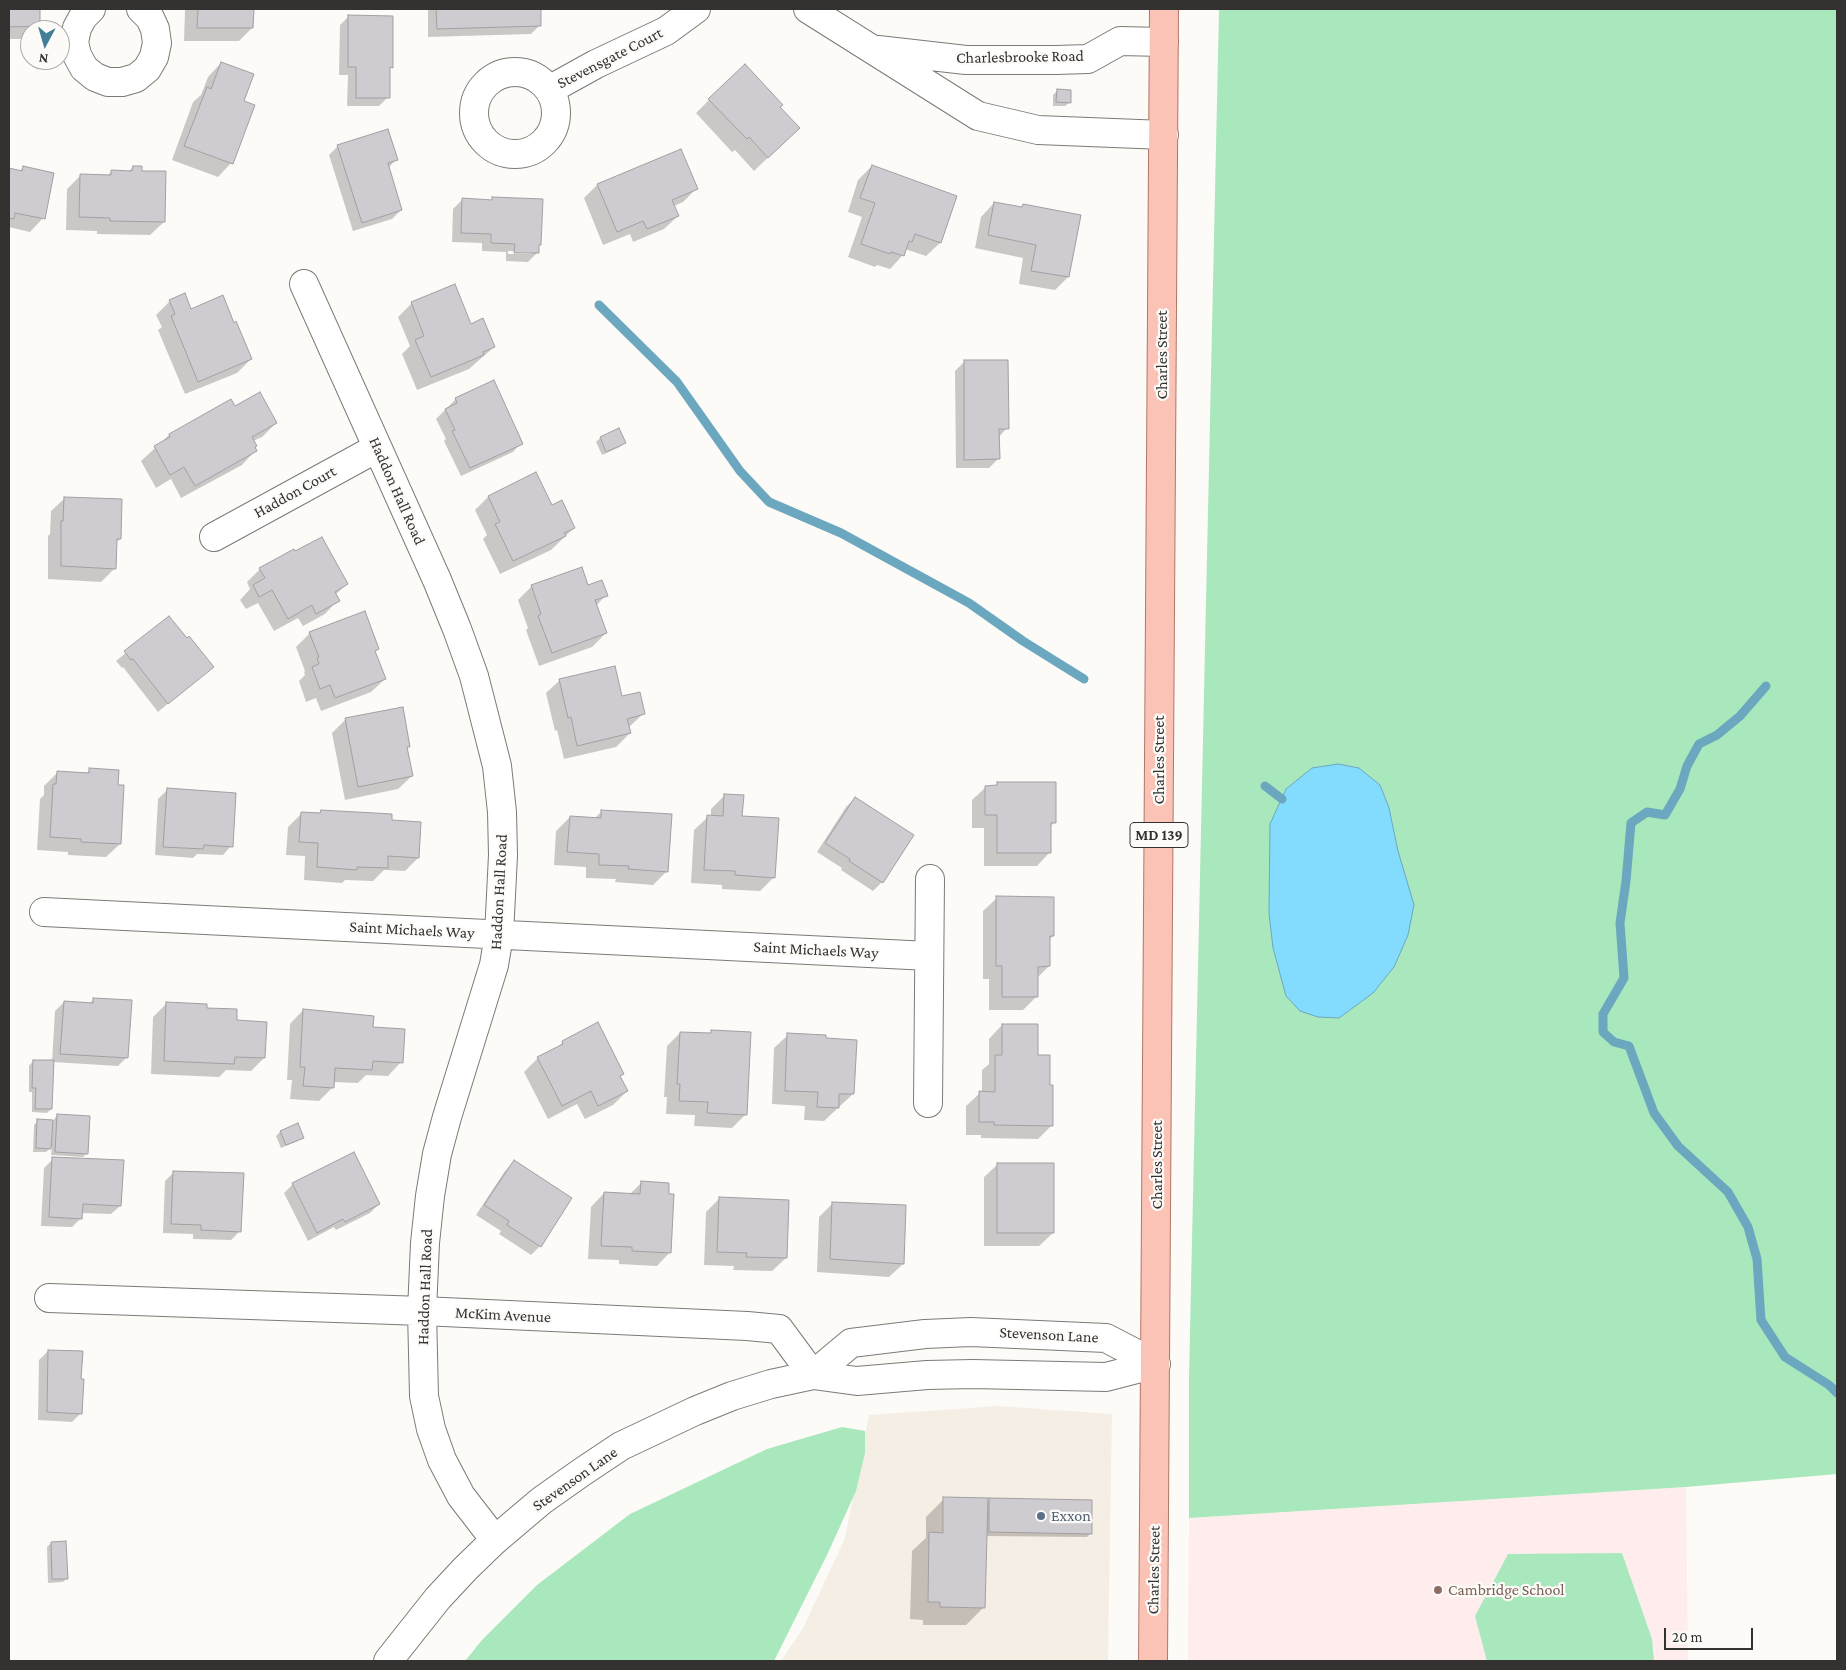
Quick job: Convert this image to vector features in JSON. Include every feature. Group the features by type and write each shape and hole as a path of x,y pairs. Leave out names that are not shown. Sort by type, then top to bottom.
{"main road":[{"name":"Charles Street","path":"1153,1661 1164,9"}],"street":[{"path":"91,9 83,17 77,28 74,42 77,55 84,68 95,77 108,82 122,82 136,78 147,69 154,57 157,43 155,29 150,18 141,9"},
{"name":"Stevensgate Court","path":"548,90 596,64 666,31 696,9"},
{"name":"Charlesbrooke Road","path":"808,9 978,116 1038,130 1164,135"},
{"name":"Charlesbrooke Road","path":"872,49 966,60 1056,60 1088,58 1120,42 1164,42"},
{"name":"Haddon Hall Road","path":"304,284 457,629 474,676 497,766 502,812 503,854 499,935 494,965 447,1117 438,1154 430,1196 425,1244 422,1311 424,1396 431,1429 442,1460 461,1496 495,1540"},
{"name":"Haddon Court","path":"214,537 377,448"},
{"path":"928,1103 930,879"},
{"name":"Saint Michaels Way","path":"44,912 929,956"},
{"name":"McKim Avenue","path":"50,1298 422,1311 779,1329 813,1375"},
{"name":"Stevenson Lane","path":"813,1375 851,1343 925,1334 971,1332 1106,1338 1156,1364"},
{"name":"Stevenson Lane","path":"388,1661 438,1598 495,1540 541,1501 629,1442 732,1396 770,1384 813,1375 858,1381 964,1374 1106,1377 1156,1364"}],"shaded area":[{"path":"997,1406 1112,1414 1108,1661 781,1661 803,1628 845,1538 869,1415"},
{"name":"Cambridge School","path":"1686,1487 1688,1661 1188,1661 1189,1518"}],"green space":[{"path":"1219,9 1837,9 1837,1474 1686,1487 1189,1518 1189,1377"},
{"path":"842,1427 865,1431 865,1453 856,1491 827,1555 774,1661 465,1661 482,1640 537,1585 630,1514 767,1449"},
{"path":"1622,1553 1652,1639 1654,1661 1487,1661 1475,1616 1508,1554"}],"water":[{"path":"1338,764 1359,768 1380,785 1389,808 1398,851 1414,905 1408,935 1394,967 1373,993 1339,1018 1318,1017 1300,1011 1286,996 1273,948 1269,913 1270,824 1286,789 1312,768"}],"building":[{"path":"9,9 40,9 40,20 20,20 20,27 9,27"},
{"path":"198,9 254,9 253,28 197,28"},
{"path":"436,9 541,9 541,26 437,29"},
{"path":"348,15 393,16 393,68 390,67 390,98 356,98 356,67 348,67"},
{"path":"221,62 254,74 244,101 255,105 233,164 184,146 207,87 211,89"},
{"path":"745,64 783,105 780,107 800,128 768,158 749,137 747,139 708,99"},
{"path":"1057,89 1071,90 1071,103 1056,102"},
{"path":"388,129 398,160 388,163 402,210 362,223 337,145"},
{"path":"681,149 698,189 672,200 679,216 647,229 643,221 617,232 597,184"},
{"path":"872,165 957,196 941,243 915,234 912,242 909,241 904,256 891,252 890,254 861,244 875,203 860,198"},
{"path":"23,166 54,173 45,219 15,213 14,219 9,218 9,168 22,171"},
{"path":"133,166 142,166 142,171 166,171 165,222 110,221 110,218 79,217 80,174 111,175 111,170 132,171"},
{"path":"492,197 543,199 539,253 514,253 515,244 491,243 491,234 461,233 462,198 492,200"},
{"path":"994,202 1022,207 1023,204 1081,215 1069,277 1031,271 1036,245 988,235"},
{"path":"455,284 471,324 483,318 495,347 483,352 484,355 431,377 415,340 424,336 411,302"},
{"path":"185,293 191,309 223,295 234,323 236,321 252,359 198,382 171,316 175,314 169,300"},
{"path":"964,360 1008,360 1009,429 999,429 1000,459 964,460"},
{"path":"494,380 523,444 470,468 452,431 455,430 445,409 457,403 455,398"},
{"path":"260,392 277,423 252,437 257,446 255,447 257,451 195,486 184,467 170,475 154,446 170,437 169,434 231,399 235,406"},
{"path":"619,428 626,443 606,452 600,437"},
{"path":"536,472 552,505 562,500 575,528 564,533 566,536 513,561 495,524 500,522 488,496"},
{"path":"64,497 122,499 121,539 117,539 116,569 61,566 61,521 63,521"},
{"path":"322,537 348,584 335,592 340,601 316,614 312,605 288,619 272,590 259,597 253,585 265,578 259,568 294,549 295,551"},
{"path":"582,567 588,585 602,580 608,596 595,600 607,633 552,653 538,616 541,614 531,585"},
{"path":"365,611 379,649 375,651 386,679 335,698 330,685 320,689 312,667 319,664 317,658 319,657 309,632"},
{"path":"169,616 187,638 189,636 214,667 168,704 133,659 131,660 124,651"},
{"path":"615,666 622,696 640,692 645,714 627,719 631,733 577,746 571,717 568,718 559,679"},
{"path":"403,707 410,747 407,747 413,776 358,787 345,718"},
{"path":"89,768 119,770 118,785 124,785 121,844 81,842 81,839 50,837 53,784 56,784 57,771 89,773"},
{"path":"997,782 1056,782 1056,823 1051,823 1051,853 997,853 997,815 985,815 985,786 997,785"},
{"path":"167,788 236,793 233,847 204,845 203,849 163,847"},
{"path":"724,794 744,795 742,816 779,818 775,878 735,875 735,871 704,870 707,815 723,816"},
{"path":"855,797 914,835 883,883 825,843"},
{"path":"321,810 392,814 392,820 421,822 419,858 388,856 388,868 357,867 357,870 317,867 318,843 299,842 301,812 320,813"},
{"path":"601,810 672,814 668,872 628,869 629,866 599,865 599,854 567,852 570,816 601,818"},
{"path":"996,896 1054,897 1054,936 1050,936 1050,966 1038,967 1038,997 1002,997 1002,966 996,966"},
{"path":"93,998 132,1000 128,1058 60,1054 64,1001 93,1003"},
{"path":"166,1002 207,1004 207,1008 237,1009 237,1020 267,1022 265,1058 235,1057 234,1064 164,1061"},
{"path":"303,1009 374,1016 373,1027 405,1029 403,1063 373,1061 372,1070 335,1068 334,1088 303,1086 305,1067 300,1067"},
{"path":"598,1022 624,1074 620,1076 628,1091 598,1106 591,1091 562,1106 537,1057 563,1044 562,1041"},
{"path":"1002,1024 1038,1024 1038,1055 1050,1055 1050,1085 1053,1085 1053,1126 994,1125 994,1122 979,1122 979,1091 995,1092 995,1055 1002,1055"},
{"path":"711,1030 751,1032 747,1115 707,1113 708,1102 679,1101 680,1084 677,1084 680,1032 711,1033"},
{"path":"787,1033 826,1035 826,1038 857,1040 854,1094 839,1094 839,1108 817,1107 818,1092 785,1091"},
{"path":"33,1060 54,1060 52,1109 35,1109 36,1088 32,1088"},
{"path":"57,1114 90,1116 88,1154 55,1152"},
{"path":"37,1119 53,1120 51,1149 36,1148"},
{"path":"298,1123 304,1138 286,1145 280,1131"},
{"path":"354,1152 380,1204 345,1222 343,1219 317,1233 292,1183"},
{"path":"52,1157 124,1160 121,1206 83,1204 82,1219 49,1217"},
{"path":"514,1160 572,1198 541,1247 507,1225 509,1221 484,1205"},
{"path":"997,1163 1054,1163 1054,1233 997,1233"},
{"path":"173,1171 244,1173 241,1232 201,1230 201,1225 171,1224"},
{"path":"641,1181 669,1183 669,1194 674,1194 671,1253 632,1251 632,1247 601,1246 604,1192 640,1194"},
{"path":"719,1197 789,1200 787,1258 746,1257 747,1253 717,1252"},
{"path":"832,1202 906,1205 904,1264 830,1259"},
{"path":"48,1350 83,1351 81,1379 84,1379 82,1414 47,1412"},
{"path":"943,1497 988,1498 985,1608 940,1607 940,1602 928,1602 929,1532 943,1533"},
{"name":"Exxon","path":"989,1498 1092,1500 1092,1534 989,1532"},
{"path":"66,1541 68,1579 52,1579 51,1542"}],"waterway":[{"path":"599,305 677,382 740,471 769,502 841,533 969,603 1023,641 1084,679"},
{"path":"1766,686 1740,716 1717,735 1699,744 1687,766 1680,789 1665,815 1647,812 1631,823 1620,923 1624,978 1603,1014 1603,1032 1614,1042 1629,1046 1654,1113 1678,1146 1728,1192 1748,1227 1757,1259 1761,1320 1785,1357 1829,1385 1837,1393"},
{"path":"1265,786 1282,799"}],"place":[{"name":"Exxon","path":"1041,1516"},
{"name":"Cambridge School","path":"1438,1590"}]}
